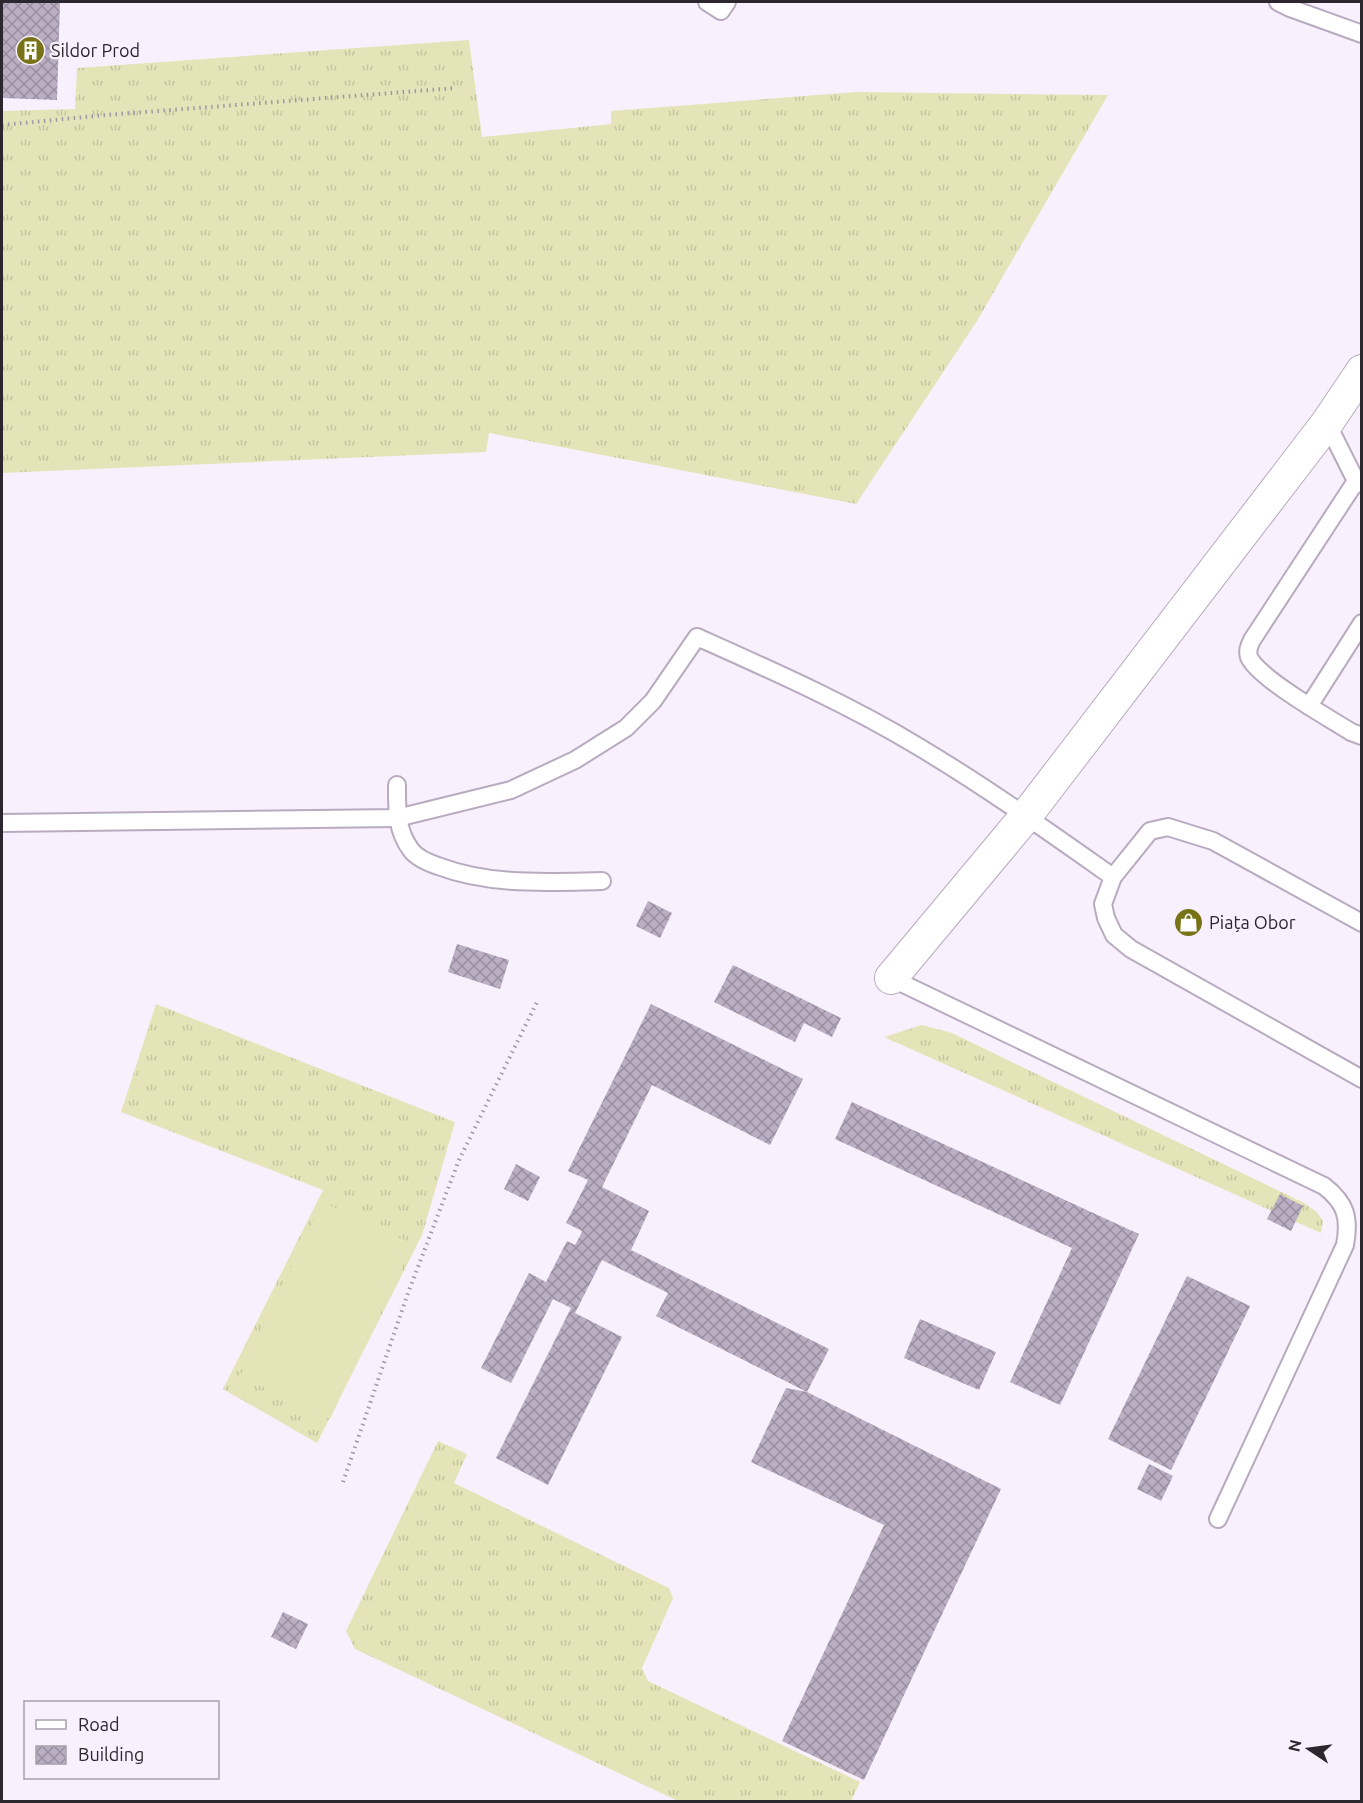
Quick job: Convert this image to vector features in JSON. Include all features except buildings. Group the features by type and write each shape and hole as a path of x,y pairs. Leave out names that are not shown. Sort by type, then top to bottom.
{"street":[{"path":"891,978 1026,816 1327,423 1362,371"}],"lane":[{"path":"708,2 721,11 728,2"},
{"path":"1278,2 1362,34"},
{"path":"1327,423 1359,482 1252,640 1248,648 1249,657 1256,668 1309,706 1351,732 1362,736"},
{"path":"1309,706 1362,623"},
{"path":"2,823 397,818 511,790 575,760 626,728 653,701 698,637 829,698 918,747 1026,816 1113,878"},
{"path":"397,784 397,818 400,831 412,852 426,861 456,873 495,881 602,881"},
{"path":"1362,923 1213,841 1168,827 1150,831 1113,878 1103,904 1106,918 1114,935 1131,949 1362,1080"},
{"path":"891,978 1324,1186 1336,1196 1347,1217 1348,1229 1345,1245 1218,1519"}],"path":[{"path":"2,125 456,88"},
{"path":"343,1482 408,1293 459,1160 538,1000"}],"green space":[{"path":"469,40 482,137 611,124 611,111 856,92 1108,95 977,321 856,504 489,433 486,452 2,473 2,111 75,109 77,68"},
{"path":"156,1004 455,1122 422,1235 317,1443 223,1389 323,1190 121,1112"},
{"path":"922,1025 952,1033 1304,1203 1317,1212 1323,1221 1321,1233 884,1037"},
{"path":"322,1202 413,1244 330,1419 240,1376"},
{"path":"438,1441 467,1454 454,1483 669,1588 673,1598 642,1668 648,1681 860,1782 851,1801 678,1801 355,1649 346,1631"}],"place":[{"name":"Sildor Prod","path":"30,50"},
{"name":"Piața Obor","path":"1188,922"}]}
